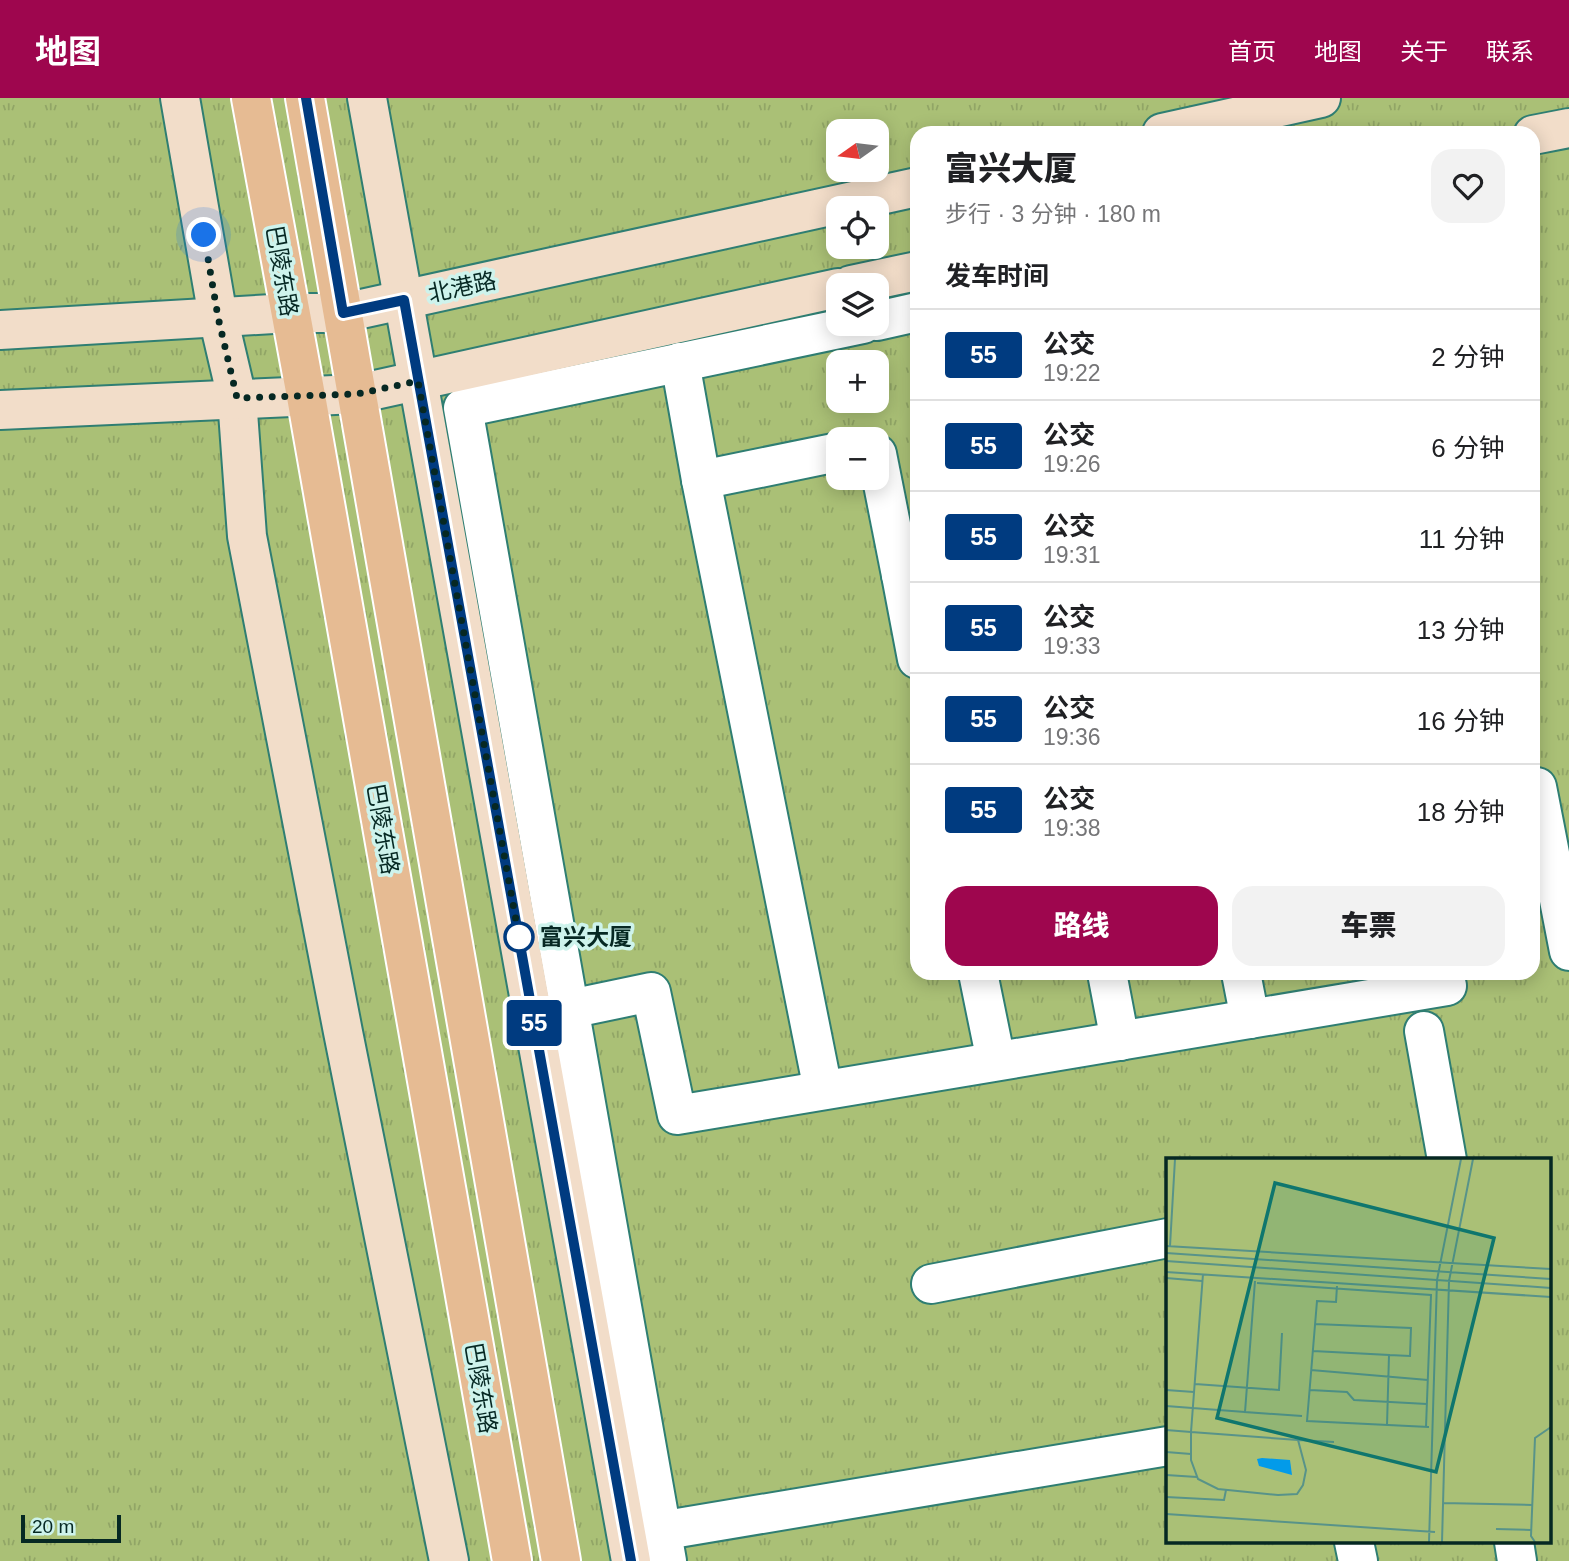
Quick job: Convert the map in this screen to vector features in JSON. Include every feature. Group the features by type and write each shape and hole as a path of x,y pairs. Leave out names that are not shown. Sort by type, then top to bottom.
{"main road":[{"name":"巴陵东路","path":"251,98 512,1561"},
{"path":"305,98 561,1561"}],"street":[{"path":"180,98 218,317 237,398 247,536 345,1046 449,1561"},
{"path":"367,98 629,1549 1166,1446"},
{"path":"1194,126 1321,98"},
{"path":"1540,134 1569,128"},
{"name":"北港路","path":"0,330 290,313 343,313 910,189"},
{"path":"889,277 910,272"},
{"path":"0,410 357,394 826,291"},
{"path":"889,318 910,314"},
{"path":"667,1561 463,408 826,332"},
{"path":"680,362 701,480 823,1090"},
{"path":"701,480 826,454"},
{"path":"887,490 909,573"},
{"path":"1540,826 1546,904 1569,951"},
{"path":"979,980 996,1061"},
{"path":"1108,980 1121,1041"},
{"path":"1242,980 1250,1019"},
{"path":"533,1017 651,992 677,1115 1447,986 1446,980"},
{"path":"1424,1031 1447,1158"},
{"path":"931,1284 1166,1238"}],"green space":[{"path":"0,98 1569,98 1569,1561 0,1561"}],"bus line":[{"name":"55","path":"306,98 343,313 404,300 631,1561"}],"place":[{"name":"富兴大厦","path":"519,937"}],"route":[{"path":"204,235 218,317 237,398 357,394 418,381 519,937"}]}
